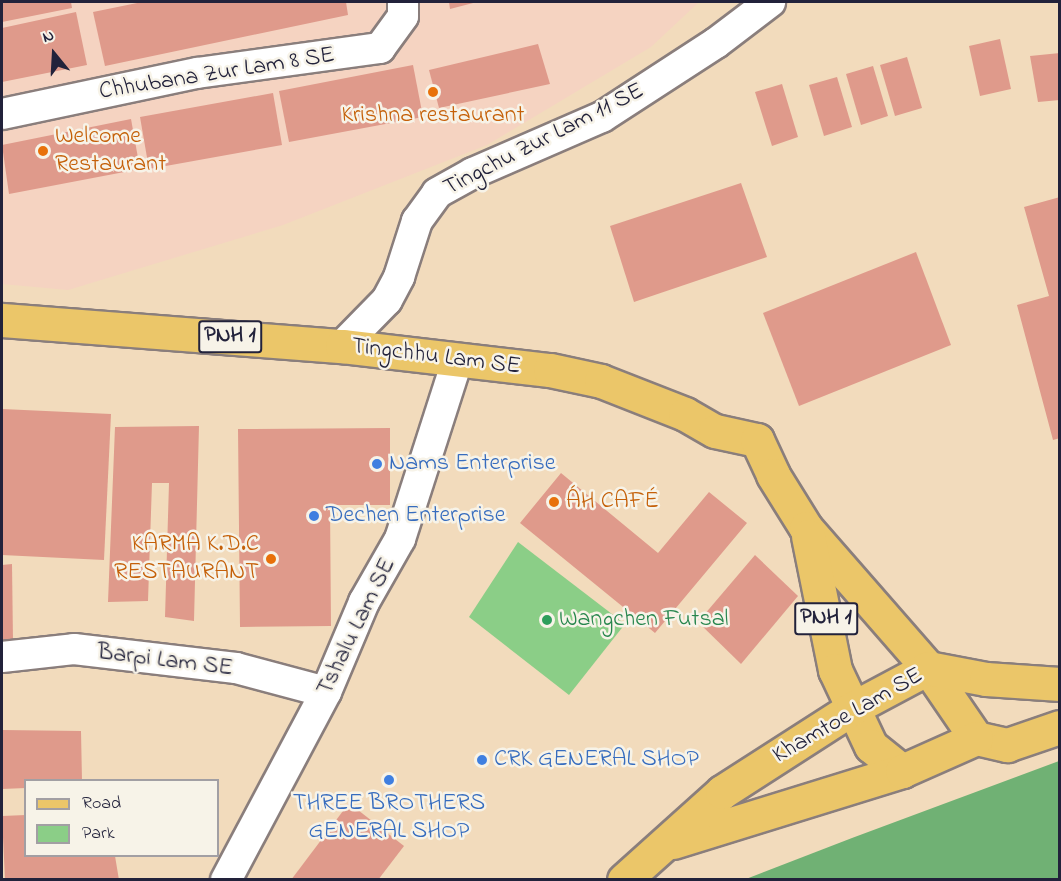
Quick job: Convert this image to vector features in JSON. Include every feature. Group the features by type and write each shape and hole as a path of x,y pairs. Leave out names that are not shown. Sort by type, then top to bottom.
{"main road":[{"name":"Tingchhu Lam SE","path":"2,321 342,346 550,370 601,381 685,414 715,431 757,440 772,475 806,528"},
{"name":"PNH 1","path":"806,528 928,668"},
{"name":"PNH 1","path":"806,528 835,670 871,746 902,771"},
{"name":"Khamtoe Lam SE","path":"624,879 722,792 853,708 928,668 986,679 1059,684"},
{"path":"928,668 976,738 1007,745 1059,727"},
{"name":"Khamtoe Lam SE","path":"663,845 902,771 976,738"}],"street":[{"name":"Chhubana Zur Lam 8 SE","path":"2,114 197,73 380,48 403,16 403,2"},
{"name":"Tingchu Zur Lam 11 SE","path":"342,346 387,300 399,277 417,221 437,193 473,173 602,117 716,43 770,2"},
{"name":"Tshalu Lam SE","path":"226,879 326,692 364,602 400,539 457,361"},
{"name":"Barpi Lam SE","path":"2,657 74,650 236,668 326,692"}],"shaded area":[{"path":"2,2 699,2 651,47 487,145 283,225 68,290 2,284"}],"green space":[{"name":"Wangchen Futsal","path":"518,542 625,624 569,695 469,617"},
{"path":"1059,761 1059,879 746,879 852,838"}],"building":[{"path":"2,2 71,2 72,8 2,22"},
{"path":"142,2 346,2 348,15 105,66 93,12"},
{"path":"449,2 477,2 450,9"},
{"path":"76,12 87,65 2,82 2,28"},
{"path":"1000,39 1011,89 980,96 969,46"},
{"path":"538,44 550,84 439,108 429,70"},
{"path":"1060,53 1060,100 1038,102 1030,56"},
{"path":"907,57 922,108 895,116 880,65"},
{"path":"413,65 423,117 289,142 279,91"},
{"path":"873,66 888,116 861,125 846,74"},
{"path":"837,77 852,127 824,136 809,85"},
{"path":"782,84 798,137 772,146 755,92"},
{"path":"273,93 282,145 149,169 140,117"},
{"path":"131,119 140,169 9,194 2,145"},
{"path":"741,183 767,257 634,302 610,226"},
{"path":"1060,197 1060,438 1053,440 1017,305 1049,296 1024,207"},
{"path":"916,252 951,345 799,406 763,313"},
{"path":"2,409 111,414 104,560 2,555"},
{"path":"199,426 194,621 165,617 169,483 152,483 148,601 108,602 115,427"},
{"path":"390,428 390,505 330,505 331,626 240,627 238,429"},
{"path":"561,473 658,553 709,492 747,523 655,633 520,523"},
{"path":"755,555 798,596 741,664 698,622"},
{"path":"12,564 13,642 2,643 2,565"},
{"path":"2,730 81,731 82,779 24,779 24,788 2,789"},
{"path":"349,803 404,846 378,880 291,880"},
{"path":"24,815 24,857 115,857 119,880 5,880 2,816"}],"place":[{"name":"Krishna restaurant","path":"433,92"},
{"name":"Welcome Restaurant","path":"43,151"},
{"name":"Nams Enterprise","path":"377,464"},
{"name":"ÁH CAFÉ","path":"554,502"},
{"name":"Dechen Enterprise","path":"314,516"},
{"name":"KARMA K.D.C RESTAURANT","path":"271,559"},
{"name":"Wangchen Futsal","path":"547,620"},
{"name":"CRK GENERAL SHOP","path":"482,760"},
{"name":"THREE BROTHERS GENERAL SHOP","path":"389,780"}]}
